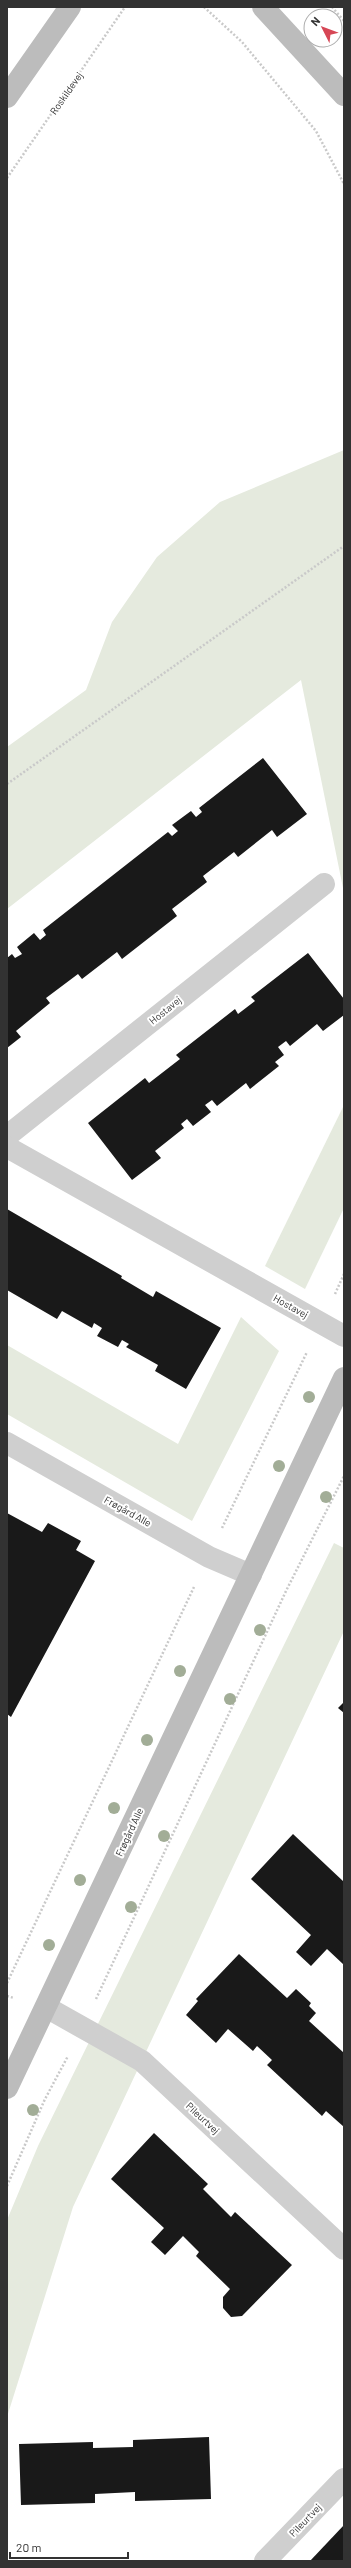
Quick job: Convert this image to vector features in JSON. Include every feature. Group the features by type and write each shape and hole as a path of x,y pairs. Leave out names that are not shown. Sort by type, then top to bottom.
{"street":[{"path":"7,97 70,7"},
{"path":"263,7 344,95"},
{"name":"Hostavej","path":"7,1136 324,884"},
{"name":"Hostavej","path":"7,1147 344,1336"},
{"name":"Frøgård Alle","path":"7,2088 344,1378"},
{"name":"Frøgård Alle","path":"7,1443 208,1557 251,1575"},
{"name":"Pileurtvej","path":"46,2007 142,2061 344,2249"},
{"name":"Pileurtvej","path":"265,2561 344,2479"}],"path":[{"name":"Roskildevej","path":"7,178 125,7"},
{"path":"204,7 242,42 316,131 344,184"},
{"path":"332,7 344,21"},
{"path":"7,784 344,546"},
{"path":"7,1983 208,1557 344,1274"},
{"path":"7,2186 46,2099 82,2028 286,1591 344,1476"}],"shaded area":[{"path":"344,450 344,893 301,680 7,909 7,747 86,690 112,622 157,557 220,502"},
{"path":"344,1105 344,1208 305,1289 265,1266"},
{"path":"241,1317 279,1351 192,1521 7,1414 7,1345 178,1444"},
{"path":"334,1543 344,1548 344,1631 73,2207 7,2417 7,2220 38,2146"}],"building":[{"path":"263,758 307,814 277,837 272,830 238,857 234,852 203,876 207,882 172,909 177,916 122,959 117,952 82,979 78,974 46,998 50,1003 16,1031 21,1037 7,1048 7,958 12,954 15,958 22,954 17,947 34,933 40,940 46,935 43,930 168,832 172,836 178,831 172,825 191,811 196,817 202,812 199,808"},
{"path":"308,953 344,999 344,1015 323,1031 317,1024 290,1046 286,1041 278,1047 284,1055 275,1062 279,1066 250,1089 246,1083 217,1106 212,1100 205,1105 211,1112 193,1126 187,1119 181,1124 184,1128 155,1151 161,1158 132,1180 88,1123 145,1078 149,1083 180,1059 176,1055 235,1009 238,1014 255,1001 251,997"},
{"path":"7,1209 122,1276 121,1278 153,1297 156,1291 221,1328 186,1389 155,1371 158,1365 126,1347 129,1344 122,1340 118,1347 97,1336 102,1328 94,1323 92,1328 62,1311 57,1319 7,1290"},
{"path":"7,1513 42,1532 48,1523 81,1541 76,1550 95,1561 11,1717 7,1714"},
{"path":"344,1702 344,1713 338,1708"},
{"path":"293,1834 344,1882 344,1965 327,1949 311,1966 296,1952 311,1935 251,1879"},
{"path":"239,1954 287,1998 296,1989 311,2003 309,2006 316,2013 309,2021 344,2053 344,2127 326,2111 322,2116 267,2065 272,2060 257,2046 253,2051 228,2029 216,2043 186,2015 198,2001 196,1999"},
{"path":"154,2133 208,2184 203,2189 231,2217 235,2212 292,2265 242,2316 231,2317 223,2308 223,2297 230,2289 196,2256 199,2252 183,2236 165,2255 151,2242 164,2228 111,2179"},
{"path":"209,2437 211,2499 135,2501 135,2492 95,2494 95,2503 21,2505 19,2444 93,2442 93,2448 133,2447 133,2440"},
{"path":"344,2525 344,2561 310,2561"}]}
